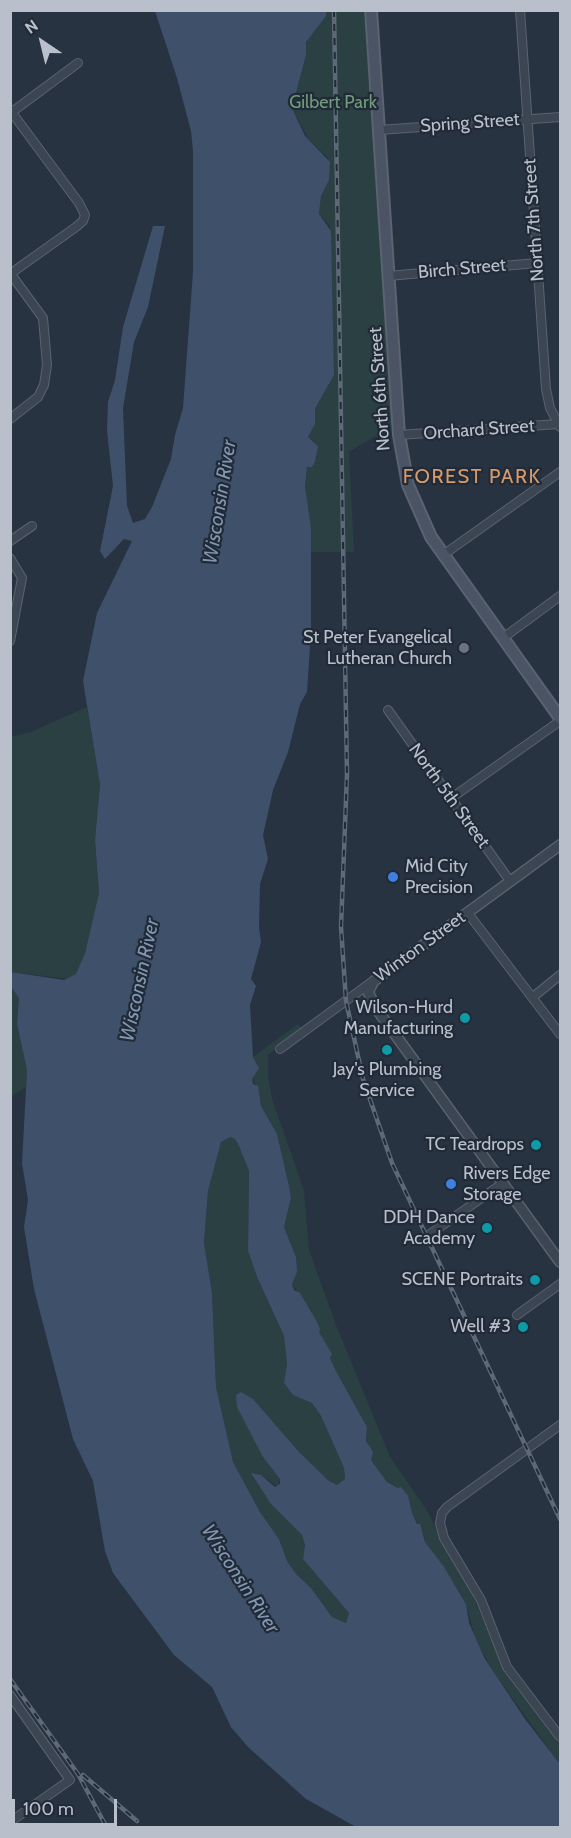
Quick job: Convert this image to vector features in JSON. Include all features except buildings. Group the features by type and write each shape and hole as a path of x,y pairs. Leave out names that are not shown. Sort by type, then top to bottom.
{"main road":[{"name":"North 6th Street","path":"371,10 399,435 405,475 414,502 431,537 561,719"}],"street":[{"name":"North 7th Street","path":"520,10 548,398 559,426"},
{"path":"10,419 38,397 44,385 47,365 44,318 11,274 76,227 83,221 85,215 79,203 11,111 78,63"},
{"name":"Spring Street","path":"379,130 561,117"},
{"name":"Birch Street","path":"388,276 537,263"},
{"name":"Orchard Street","path":"399,435 559,426"},
{"path":"443,555 561,472"},
{"path":"10,541 32,526"},
{"path":"10,558 22,578 10,641"},
{"path":"503,638 561,596"},
{"name":"North 5th Street","path":"388,710 510,881"},
{"path":"450,799 561,719"},
{"name":"Winton Street","path":"280,1049 561,845"},
{"path":"467,912 561,1034"},
{"path":"533,997 561,975"},
{"path":"374,981 369,989 372,1002 561,1262"},
{"path":"420,1241 503,1183"},
{"path":"517,1315 561,1284"},
{"path":"561,1425 447,1507 440,1520 444,1538 481,1600 507,1667 561,1737"},
{"path":"10,1695 70,1780 10,1822"}],"green space":[{"name":"Gilbert Park","path":"326,11 364,11 392,426 349,452 354,552 311,552 305,486 307,467 312,467 317,457 314,441 308,437 315,424 315,410 334,375 330,226 319,214 321,196 329,180 328,158 309,140 292,108 306,56 306,43"},
{"path":"87,707 100,785 95,840 99,893 85,953 76,974 70,979 11,972 11,737 31,732"},
{"path":"11,987 19,998 17,1024 27,1070 26,1087 11,1096"},
{"path":"298,1024 302,1029 268,1055 268,1076 272,1099 304,1190 309,1250 336,1325 390,1457 428,1512 447,1552 472,1593 505,1673 560,1746 560,1764 492,1670 475,1637 466,1604 425,1542 424,1535 398,1488 387,1482 371,1460 366,1441 367,1427 337,1373 310,1312 292,1284 296,1257 284,1227 291,1198 289,1186 277,1134 261,1106 258,1088 252,1079 258,1065 253,1057"},
{"path":"230,1137 235,1139 239,1146 249,1171 248,1251 257,1278 284,1336 287,1364 284,1383 293,1395 312,1403 321,1416 344,1468 345,1479 337,1485 329,1481 298,1451 263,1457 280,1479 278,1487 261,1475 271,1504 302,1535 305,1545 303,1559 349,1613 346,1623 332,1617 311,1588 296,1574 287,1561 279,1539 260,1512 233,1462 216,1387 212,1293 204,1243 208,1191 221,1142"}],"water":[{"name":"Wisconsin River","path":"155,11 326,11 326,16 306,42 306,55 292,108 305,136 330,162 329,180 321,196 319,214 331,231 334,375 315,409 315,424 308,437 318,446 315,462 312,467 307,467 305,486 311,529 311,632 307,692 300,704 288,752 273,790 263,835 268,859 260,884 261,942 251,979 256,986 250,1005 253,1057 259,1068 252,1079 253,1084 258,1086 261,1106 277,1134 289,1186 291,1198 284,1227 296,1257 297,1272 292,1284 294,1290 300,1293 317,1322 319,1332 332,1354 330,1358 337,1373 367,1427 366,1441 373,1452 371,1460 387,1482 398,1488 401,1487 408,1496 412,1513 417,1524 420,1524 425,1542 444,1567 466,1604 469,1623 485,1659 525,1719 560,1764 560,1827 356,1827 306,1799 248,1747 231,1727 212,1687 174,1655 113,1573 105,1551 93,1481 73,1439 34,1289 24,1227 28,1200 22,1163 27,1070 17,1024 19,998 11,987 11,972 64,980 76,974 85,953 99,893 95,840 100,785 83,681 97,613 132,541 124,539 105,559 100,551 113,486 107,431 108,402 115,380 123,327 153,226 165,226 148,307 134,342 123,408 127,506 133,523 145,519 152,507 171,459 183,408 193,272 193,151 191,131 177,78","holes":["230,1137 235,1139 249,1171 248,1251 257,1277 284,1336 287,1364 284,1383 293,1395 312,1403 321,1416 344,1468 345,1479 337,1485 329,1481 298,1451 253,1399 241,1392 236,1395 237,1407 263,1457 280,1479 280,1484 275,1487 261,1475 251,1473 271,1504 302,1535 305,1545 303,1559 349,1613 346,1623 332,1617 311,1588 296,1574 287,1561 279,1539 260,1512 233,1462 216,1387 212,1293 204,1243 208,1191 221,1142"]}],"railway":[{"path":"334,10 347,774 341,927 346,1001 363,1079 392,1163 560,1519"},
{"path":"10,1679 78,1774 107,1828"},
{"path":"83,1775 137,1821"}],"place":[{"name":"St Peter Evangelical Lutheran Church","path":"464,648"},
{"name":"Mid City Precision","path":"393,877"},
{"name":"Wilson-Hurd Manufacturing","path":"465,1018"},
{"name":"Jay's Plumbing Service","path":"387,1050"},
{"name":"TC Teardrops","path":"536,1145"},
{"name":"Rivers Edge Storage","path":"451,1184"},
{"name":"DDH Dance Academy","path":"487,1228"},
{"name":"SCENE Portraits","path":"535,1280"},
{"name":"Well #3","path":"523,1327"}],"district":[{"name":"FOREST PARK","path":"472,477"}]}
